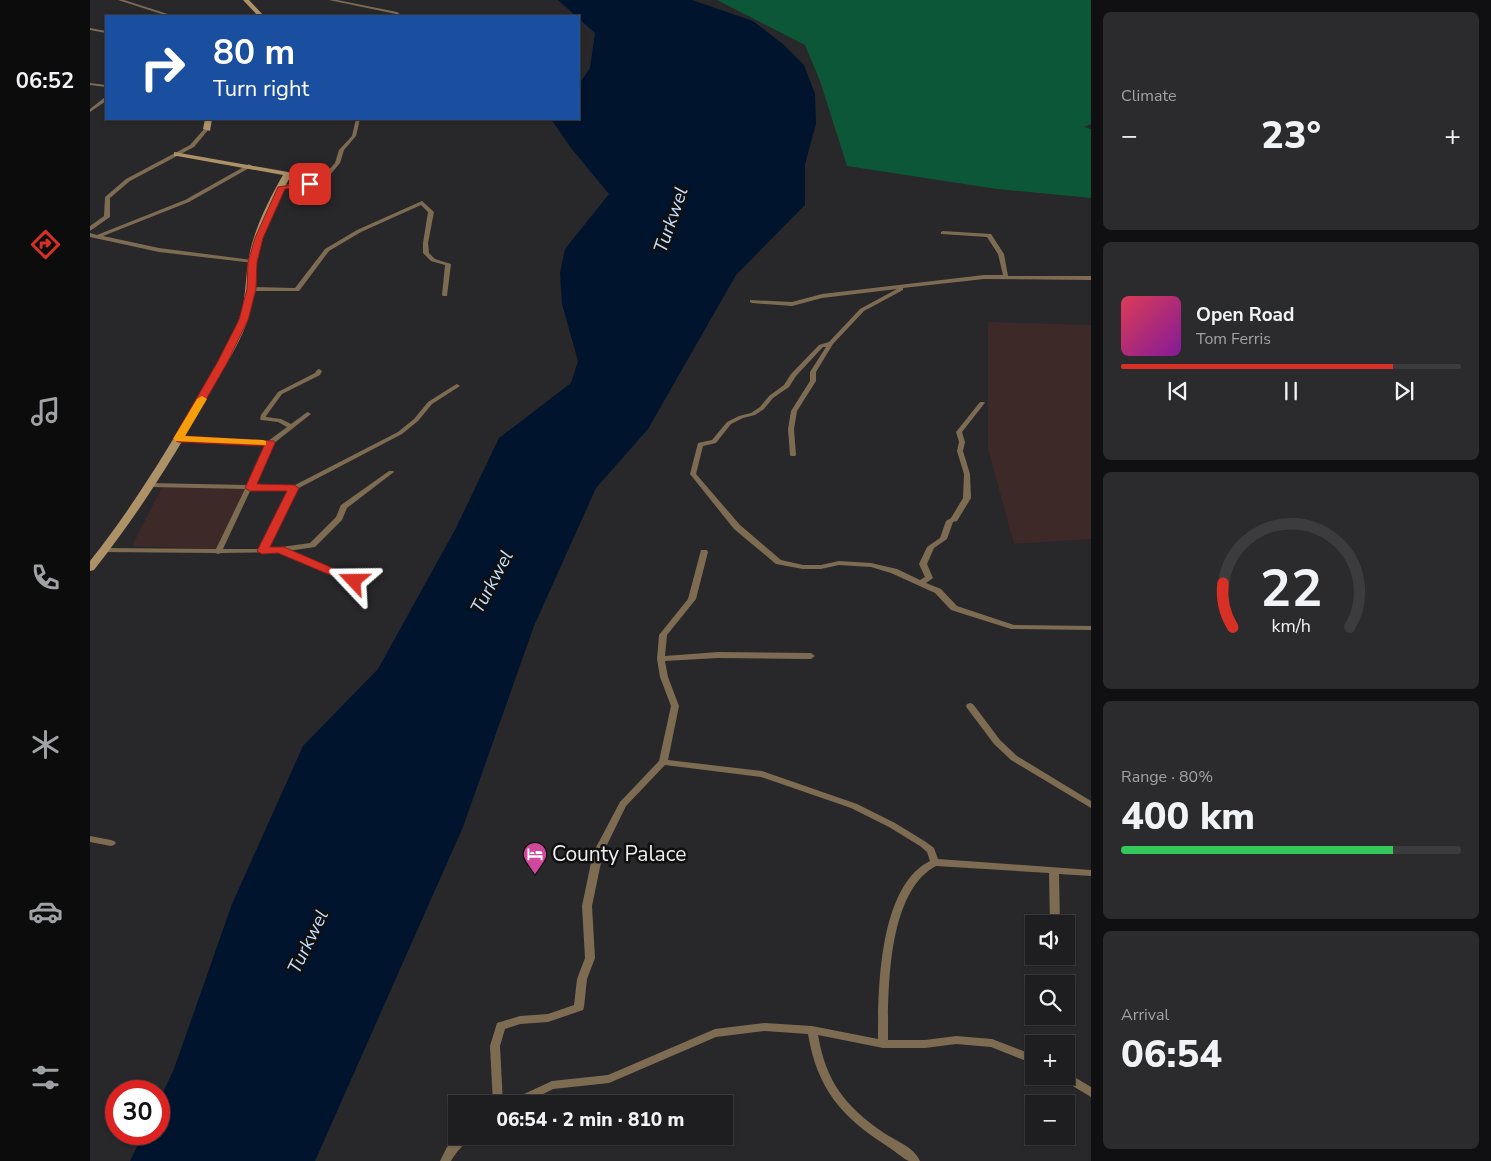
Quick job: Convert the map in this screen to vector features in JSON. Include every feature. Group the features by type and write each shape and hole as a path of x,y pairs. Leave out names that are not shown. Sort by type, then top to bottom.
{"street":[{"path":"120,0 169,15"},
{"path":"246,0 260,15"},
{"path":"331,0 398,13 400,15"},
{"path":"90,29 105,32"},
{"path":"90,84 105,86"},
{"path":"90,111 105,100"},
{"path":"90,229 107,217 107,198 122,184 192,146 207,129 208,120"},
{"path":"282,187 310,184 328,174 337,163 342,150 354,136 358,120"},
{"path":"90,568 150,485 222,363 243,320 252,289 252,262 259,238 288,174 177,154"},
{"path":"93,236 187,201 249,166"},
{"path":"252,289 297,290 327,250 359,231 422,203 431,212 431,223 424,244 426,253 433,260 448,264 445,295"},
{"path":"943,233 989,234 1001,254 1006,278"},
{"path":"93,236 203,258 252,262"},
{"path":"752,301 792,304 822,296 984,277 1091,278"},
{"path":"793,455 791,429 794,411 813,381 814,372 831,343 862,310 904,286"},
{"path":"831,343 820,346 794,375 787,386 771,397 758,411 729,423 714,442 700,444 693,474 737,527 779,562 803,567 821,567 839,563 871,565 894,571 938,591 954,608 1014,627 1091,628"},
{"path":"292,427 279,420 263,419 262,416 280,393 319,372"},
{"path":"150,485 294,488 400,433 416,420 430,403 457,386"},
{"path":"920,583 929,578 923,564 931,547 943,539 950,521 954,519 967,498 967,474 960,451 962,442 959,432 982,403"},
{"path":"218,552 270,443 308,414"},
{"path":"178,439 270,443"},
{"path":"104,550 262,551 312,545 339,518 344,507 391,472"},
{"path":"262,551 294,488"},
{"path":"280,550 354,581"},
{"path":"498,1095 495,1046 501,1026 520,1020 548,1018 579,1007 582,979 590,958 587,906 598,853 624,804 663,762 675,706 664,677 661,659 663,635 692,599 704,552"},
{"path":"661,659 718,655 811,656"},
{"path":"970,706 997,742 1014,758 1091,805"},
{"path":"663,762 762,774 854,806 892,824 931,850 934,862"},
{"path":"90,839 111,843"},
{"path":"883,1044 885,966 896,918 915,876 934,862 1091,873"},
{"path":"1054,871 1055,915"},
{"path":"531,1095 552,1084 609,1079 715,1033 764,1027 812,1030 883,1044 956,1040 992,1043 1025,1056"},
{"path":"812,1030 815,1056 822,1076 836,1099 847,1110 915,1161"},
{"path":"1075,1083 1091,1093"},
{"path":"444,1161 456,1145"}],"shaded area":[{"path":"988,322 1091,325 1091,539 1014,544 988,449"},
{"path":"162,487 246,489 218,549 132,546"}],"green space":[{"path":"717,0 1091,0 1091,124 1084,127 1091,129 1091,198 997,189 847,166 820,81 805,45"}],"water":[{"name":"Turkwel","path":"558,0 692,0 753,21 784,45 804,65 815,94 816,124 805,164 805,205 736,275 648,429 596,488 534,626 463,827 315,1161 130,1161 138,1145 170,1145 169,1080 232,904 303,746 378,669 456,528 499,438 571,383 578,361 562,304 560,273 565,249 609,194 571,148 552,120 580,120 580,83 590,68 595,33 580,20 580,15 575,15"}],"slow traffic":[{"path":"202,399 178,439 263,443"}],"place":[{"name":"County Palace","path":"535,875"}],"route":[{"path":"310,184 282,187 259,238 252,262 252,289 243,320 200,404 178,439 270,443 250,488 294,488 262,551 280,550 354,581"}]}
